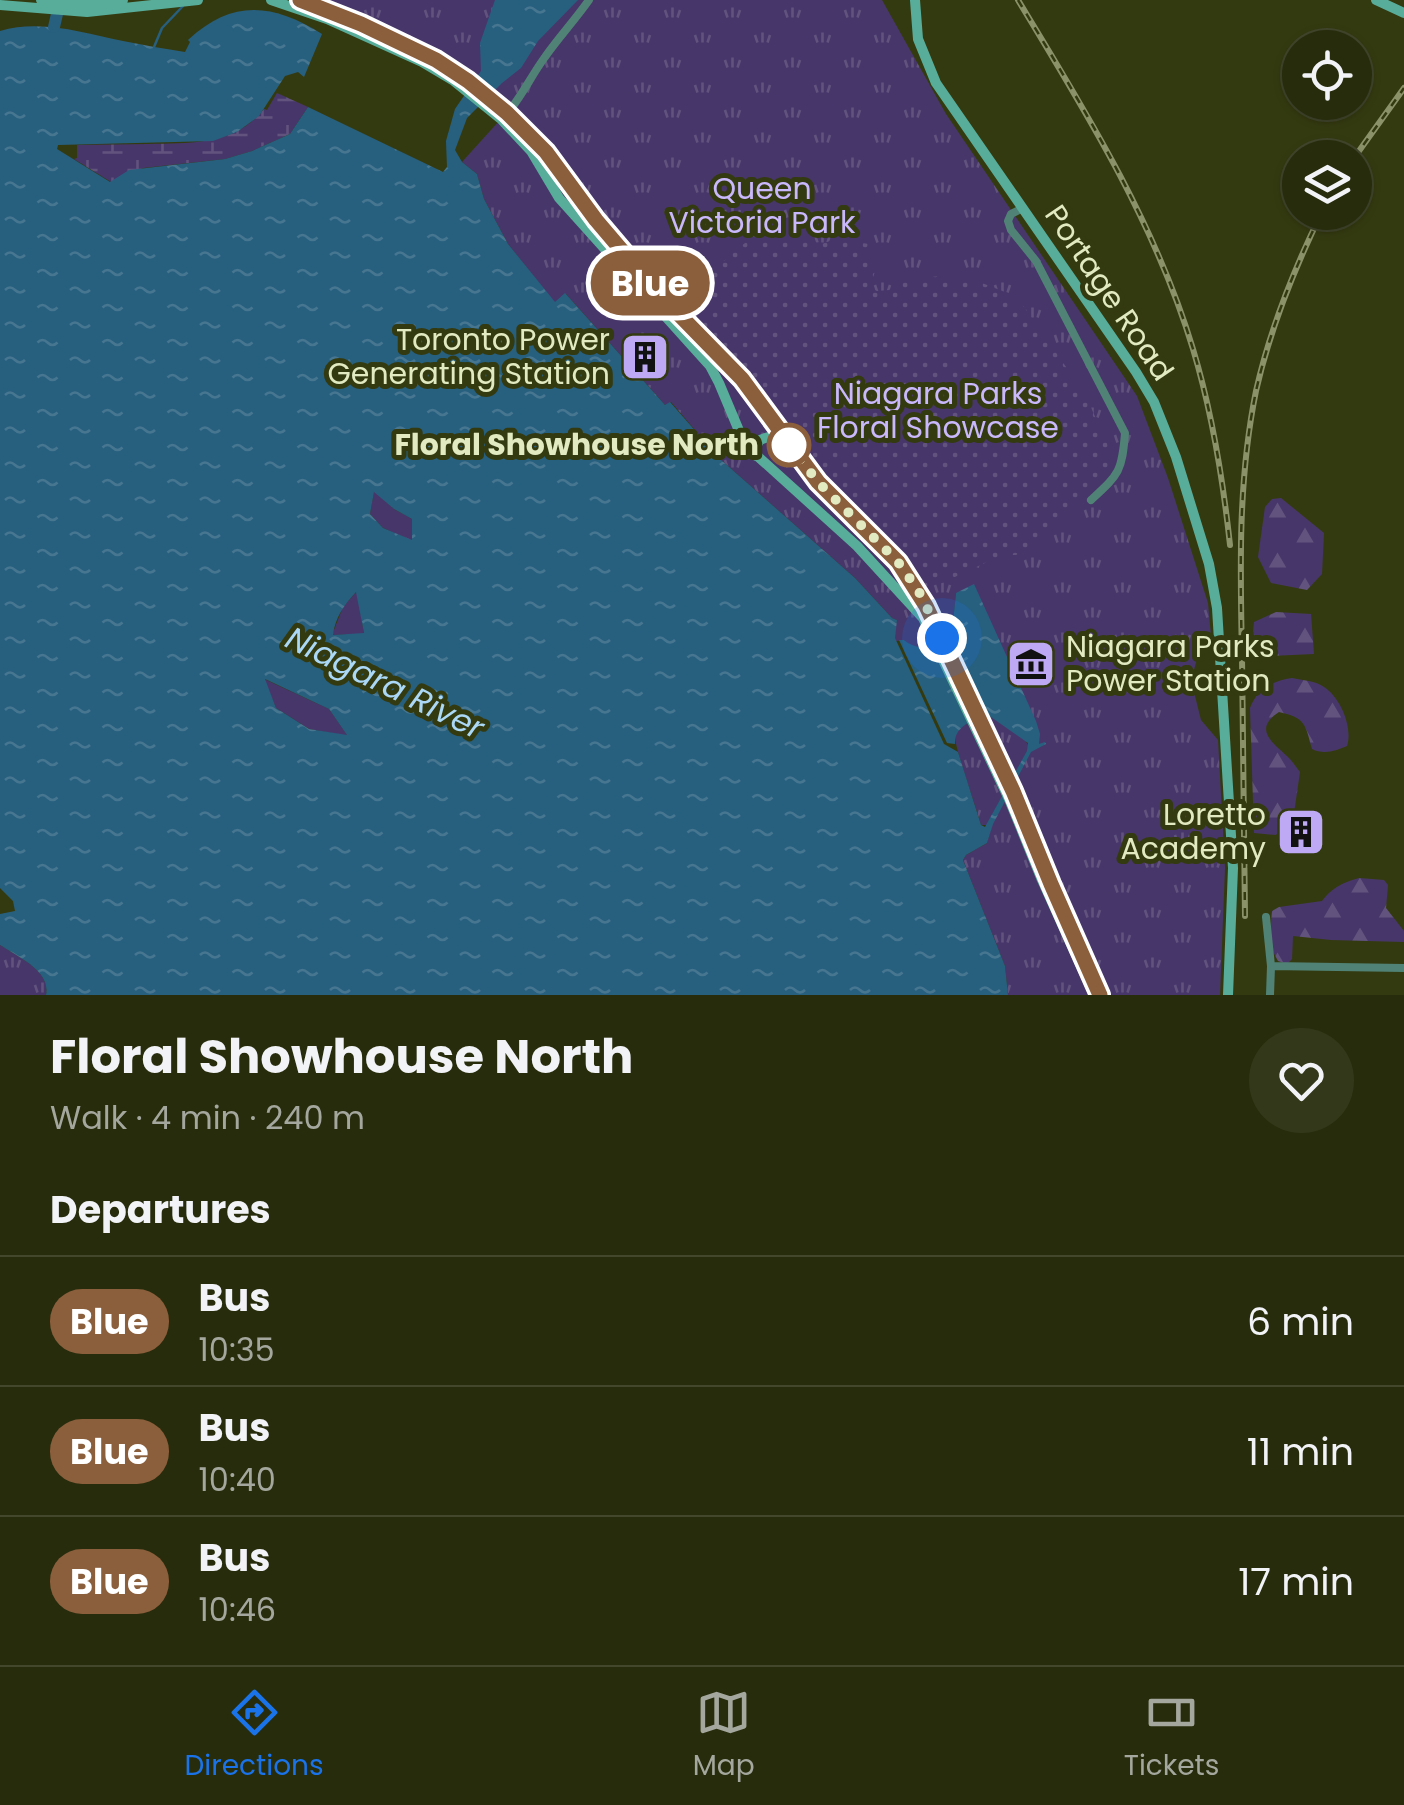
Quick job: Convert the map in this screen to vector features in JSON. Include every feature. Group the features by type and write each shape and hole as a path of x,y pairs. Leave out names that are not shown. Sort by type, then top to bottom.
{"main road":[{"path":"77,8 122,0"},
{"path":"0,5 77,8 196,0"},
{"path":"271,0 306,10 394,48 465,84"},
{"path":"300,0 436,60 546,152 596,220 659,294 742,379 818,482 898,562 918,590 1097,995"},
{"name":"Portage Road","path":"912,0 912,38 939,96 1115,339 1154,402 1176,457 1209,564 1216,608 1233,868 1228,995"},
{"path":"1376,0 1404,12"},
{"path":"504,116 559,198 710,366 740,433 756,456 858,546 912,603 938,639"},
{"path":"756,456 754,448 760,440 778,436 787,442"}],"street":[{"path":"504,116 589,0"},
{"path":"1021,208 1008,221 1011,230 1036,261 1125,433 1122,464 1116,476 1091,500"},
{"path":"1266,917 1270,995"},
{"path":"1271,966 1404,968"}],"green space":[{"name":"Queen Victoria Park","path":"328,0 882,0 946,114 1137,396 1168,478 1208,603 1212,647 1199,651 1194,670 1201,720 1218,740 1225,868 1220,995 1008,995 1005,966 963,860 987,843 991,828 981,825 955,735 964,725 988,715 1024,738 1028,745 1032,744 956,593 952,632 946,638 921,648 904,640 896,641 893,635 897,620 720,459 671,402 666,406 566,294 555,303 508,244 484,199 477,174 462,162 511,108 468,72 418,41"},
{"path":"277,93 308,107 290,134 252,151 225,159 143,168 111,182 74,159 77,145 180,143 226,136 267,110"},
{"name":"Niagara Parks Floral Showcase","path":"758,232 822,244 835,239 869,244 876,268 871,284 877,291 889,290 911,278 946,276 982,283 1010,294 1024,307 1085,394 1117,466 1080,507 1037,544 923,587 892,549 820,478 761,392 739,367 673,304"},
{"path":"374,491 412,519 412,541 383,528 370,514"},
{"path":"1281,498 1324,533 1322,574 1307,590 1271,583 1258,557 1265,507 1272,499"},
{"path":"357,591 364,634 332,635 343,607"},
{"path":"1276,612 1311,614 1314,654 1270,656 1255,646 1254,622"},
{"path":"1292,678 1321,685 1336,698 1347,722 1347,746 1330,752 1316,751 1306,728 1295,717 1279,712 1271,719 1268,736 1300,772 1294,813 1276,835 1254,833 1250,708 1266,687"},
{"path":"264,679 329,709 348,736 309,729 276,708"},
{"path":"1359,878 1384,880 1388,885 1386,908 1404,931 1404,942 1293,936 1292,959 1287,964 1278,961 1269,944 1272,911 1322,901 1338,886"},
{"path":"0,945 38,972 46,995 0,995"}],"water":[{"name":"Niagara River","path":"495,0 578,0 538,41 521,68 467,118 455,150 477,174 484,199 508,244 555,302 565,293 665,405 670,402 720,459 897,620 895,638 944,744 958,752 981,825 985,827 1028,743 988,715 961,728 955,744 947,743 899,640 917,647 941,641 952,632 956,593 974,584 1036,721 1039,744 1046,744 1031,752 987,843 963,860 1005,966 1008,995 46,995 38,972 0,945 0,914 15,911 13,901 0,888 0,31 31,26 62,28 185,52 188,40 204,27 236,12 252,10 286,16 322,34 304,77 298,72 285,76 259,116 237,132 213,141 58,145 57,149 110,182 129,170 225,159 252,151 290,134 308,107 443,172 455,109 481,71 480,43","holes":["374,492 412,519 412,540 383,528 370,514","356,592 364,633 333,635 344,607","265,679 329,709 347,735 309,729 276,708"]}],"waterway":[{"path":"54,27 60,1"},
{"path":"154,47 162,28 183,6"}],"railway":[{"path":"1018,0 1117,169 1177,302 1211,422 1230,545"},
{"path":"1367,140 1404,88"},
{"path":"1245,916 1241,556 1246,457 1268,345 1314,230"}],"bus line":[{"name":"Blue","path":"300,0 436,60 507,113 546,152 596,220 659,294 742,379 818,482 898,562 926,606 1013,791 1100,995"}],"place":[{"name":"Toronto Power Generating Station","path":"645,357"},
{"name":"Floral Showhouse North","path":"789,445"},
{"name":"Niagara Parks Power Station","path":"1031,664"},
{"name":"Loretto Academy","path":"1301,832"}],"route":[{"path":"789,445 818,482 898,562 918,590 942,638"}]}
